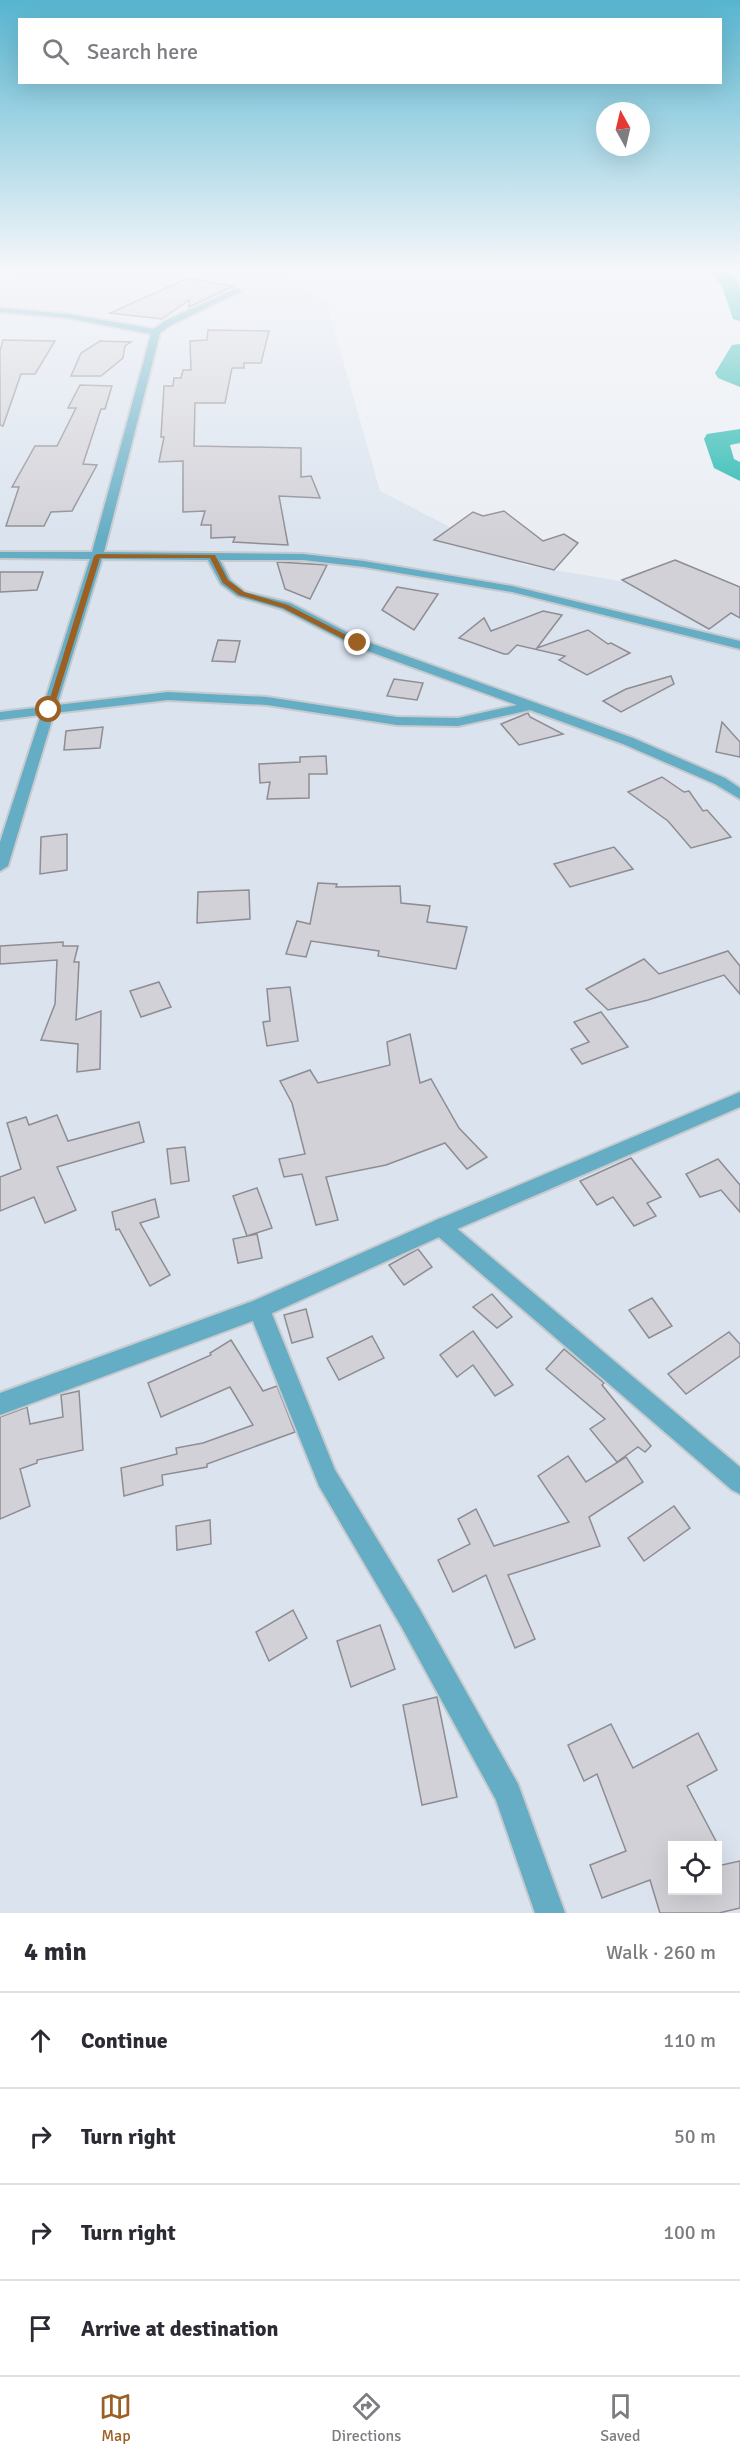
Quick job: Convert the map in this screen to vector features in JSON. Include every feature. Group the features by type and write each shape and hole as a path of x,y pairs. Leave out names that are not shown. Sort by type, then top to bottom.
{"street":[{"path":"0,866 97,556 148,361"},
{"path":"0,555 303,557 364,564 512,589 740,645"},
{"path":"212,556 225,582 241,594 286,606 358,643 628,741 720,781 740,795"},
{"path":"0,716 168,696 267,701 397,721 458,722 531,706"},
{"path":"0,1404 259,1309 441,1227 740,1099"},
{"path":"441,1227 740,1482"},
{"path":"259,1309 327,1478 410,1617 508,1794 550,1913"}],"shaded area":[{"path":"0,361 343,361 380,491 524,565 740,601 740,1913 0,1913"}],"building":[{"path":"0,361 43,361 35,374 21,374 3,426 0,425"},
{"path":"77,361 119,361 101,376 71,376"},
{"path":"191,361 261,361 244,363 244,368 232,368 225,403 195,403 194,446 301,448 301,477 311,476 320,498 279,496 288,545 233,542 235,537 211,538 211,525 201,525 205,511 183,512 183,461 159,462 164,437 161,437 164,386 173,386 174,378 181,378 183,370 191,370"},
{"path":"80,385 112,386 105,409 101,409 83,464 97,465 72,511 51,512 44,526 6,526 19,487 12,487 35,446 57,446 76,408 68,408"},
{"path":"504,511 543,541 564,534 578,543 554,570 434,540 473,512 483,516"},
{"path":"675,560 740,587 740,618 731,613 709,629 622,580"},
{"path":"277,562 327,565 310,599 285,589"},
{"path":"0,572 43,572 37,590 0,592"},
{"path":"397,587 438,594 414,630 382,610"},
{"path":"543,611 562,615 537,648 588,630 608,644 611,643 630,653 587,675 559,660 565,656 517,645 508,654 504,654 459,638 484,618 491,631"},
{"path":"218,640 240,641 235,662 212,661"},
{"path":"671,676 674,684 621,712 603,701 626,689"},
{"path":"394,679 423,683 417,700 387,696"},
{"path":"528,713 530,717 563,734 519,745 501,724"},
{"path":"722,722 740,742 740,757 716,752"},
{"path":"103,727 100,748 64,750 66,731"},
{"path":"326,756 327,774 309,774 309,798 267,799 270,782 260,783 259,764 300,762 300,757"},
{"path":"662,777 684,792 689,791 703,811 707,810 731,837 691,848 668,821 628,792"},
{"path":"67,834 67,870 40,874 41,837"},
{"path":"614,847 633,869 570,887 554,864"},
{"path":"318,883 337,884 336,887 400,886 401,903 430,906 427,922 467,927 456,969 378,956 379,951 311,941 306,957 286,954 297,921 310,924"},
{"path":"249,890 250,919 197,923 198,892"},
{"path":"63,942 63,946 78,946 74,962 79,962 76,1020 101,1011 100,1069 77,1072 78,1044 41,1040 55,1004 57,960 0,964 0,946"},
{"path":"728,951 740,966 740,994 724,975 648,1000 608,1010 586,989 644,959 659,974"},
{"path":"159,982 171,1007 141,1017 130,991"},
{"path":"290,987 298,1041 267,1046 263,1022 270,1021 267,989"},
{"path":"601,1012 628,1047 582,1064 571,1049 589,1042 574,1022"},
{"path":"410,1034 420,1083 431,1079 459,1128 487,1157 467,1169 445,1143 386,1165 326,1177 338,1220 316,1225 302,1174 284,1177 279,1159 305,1154 292,1103 280,1081 310,1070 318,1083 390,1065 387,1042"},
{"path":"57,1115 68,1141 139,1122 144,1142 57,1167 76,1210 45,1223 34,1197 0,1211 0,1177 21,1169 7,1123 26,1117 29,1125"},
{"path":"185,1147 189,1181 171,1184 167,1149"},
{"path":"631,1158 661,1197 647,1203 656,1216 634,1226 613,1197 597,1205 580,1181"},
{"path":"718,1159 740,1185 740,1212 721,1190 700,1197 686,1174"},
{"path":"257,1188 272,1228 247,1236 233,1196"},
{"path":"155,1199 159,1217 140,1223 170,1275 150,1286 119,1229 116,1230 112,1212"},
{"path":"257,1234 262,1258 238,1263 233,1239"},
{"path":"418,1249 432,1267 404,1285 389,1265"},
{"path":"492,1294 512,1317 497,1328 473,1307"},
{"path":"652,1298 672,1326 649,1338 629,1310"},
{"path":"306,1309 313,1337 292,1343 284,1315"},
{"path":"473,1331 513,1385 495,1396 473,1365 457,1377 440,1355"},
{"path":"729,1332 740,1344 740,1356 686,1394 668,1374"},
{"path":"372,1336 384,1358 339,1380 327,1358"},
{"path":"231,1340 263,1391 277,1386 295,1432 207,1464 207,1467 162,1475 163,1485 124,1496 121,1468 177,1454 176,1448 203,1443 253,1425 230,1387 161,1417 148,1383 211,1355 210,1353"},
{"path":"564,1349 604,1383 602,1385 651,1446 645,1452 638,1447 617,1462 590,1429 605,1419 546,1369"},
{"path":"79,1391 83,1450 37,1460 37,1463 20,1469 30,1506 0,1519 0,1417 27,1407 30,1424 63,1417 61,1395"},
{"path":"568,1456 586,1482 626,1457 643,1482 589,1517 600,1546 508,1575 535,1639 515,1648 486,1575 453,1592 438,1560 470,1544 458,1519 476,1509 494,1546 569,1522 538,1476"},
{"path":"674,1506 690,1528 644,1561 628,1538"},
{"path":"210,1520 211,1544 177,1550 176,1526"},
{"path":"293,1610 307,1638 269,1661 256,1632"},
{"path":"380,1625 395,1669 351,1687 337,1641"},
{"path":"437,1697 457,1797 422,1805 403,1705"},
{"path":"611,1724 633,1768 698,1733 717,1770 687,1786 716,1841 668,1841 668,1895 722,1895 722,1865 740,1861 740,1908 719,1913 660,1913 650,1880 602,1898 590,1865 626,1851 597,1774 584,1781 568,1745"}],"waterway":[{"path":"733,361 726,373 740,380"},
{"path":"740,436 716,439 723,463 740,473"}],"route":[{"path":"49,710 97,556 212,556 225,582 241,594 286,606 358,643"}]}
